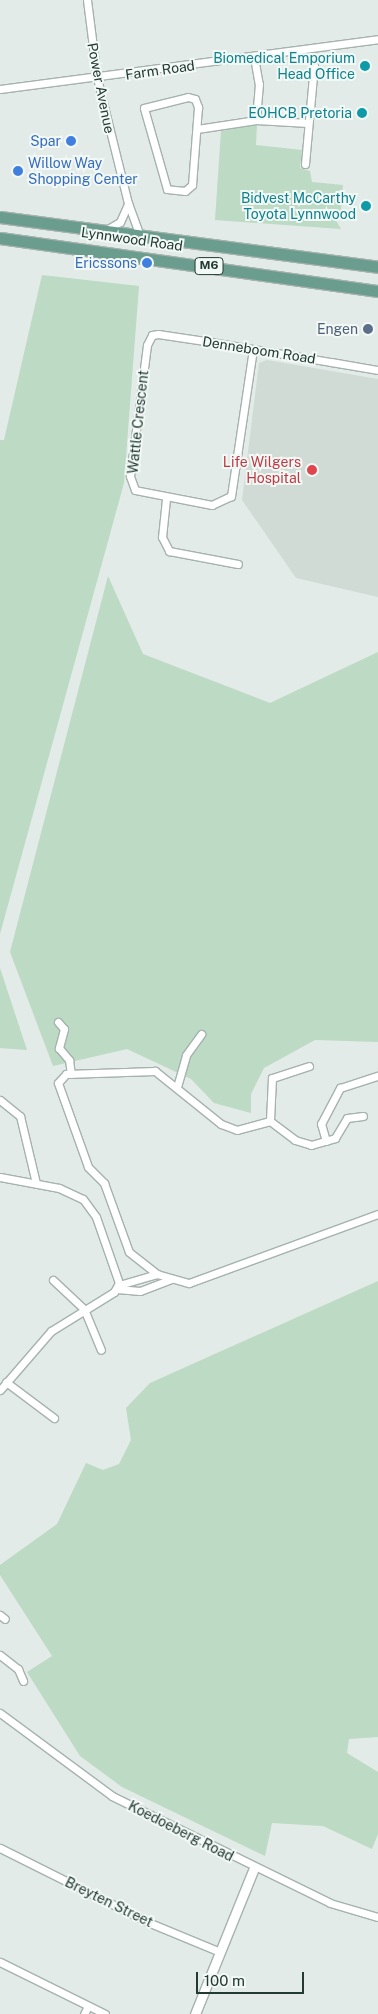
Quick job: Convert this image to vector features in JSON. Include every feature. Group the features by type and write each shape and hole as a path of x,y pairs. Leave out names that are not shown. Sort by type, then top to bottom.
{"main road":[{"name":"Lynnwood Road","path":"0,218 141,238 311,256 378,267"},
{"path":"0,233 66,246"},
{"name":"Lynnwood Road","path":"0,238 378,291"},
{"path":"311,256 378,262"}],"street":[{"name":"Power Avenue","path":"87,0 97,78 128,203 141,238"},
{"name":"Farm Road","path":"0,89 97,78 378,39"},
{"path":"254,57 259,84 256,120"},
{"path":"305,164 314,65"},
{"path":"192,97 197,103 197,130 191,188 167,189 144,108 192,97"},
{"path":"197,130 256,120 308,124"},
{"path":"100,232 120,222 128,203"},
{"name":"Denneboom Road","path":"147,345 158,334 378,370"},
{"name":"Wattle Crescent","path":"147,345 130,476 136,490 166,498 212,505 231,496 254,349"},
{"path":"166,498 162,537 169,551 238,564"},
{"path":"58,1022 64,1029 59,1048 69,1060 70,1074"},
{"path":"177,1086 186,1056 201,1034"},
{"path":"270,1121 272,1078 309,1066"},
{"path":"363,1116 345,1120 335,1138 326,1142 300,1143 270,1121 232,1130 177,1086 150,1070 70,1074 60,1076 58,1086 88,1167 104,1183 132,1256 158,1274 171,1279 196,1281 378,1214"},
{"path":"326,1142 321,1124 340,1088 378,1076"},
{"path":"0,1100 20,1116 36,1183"},
{"path":"0,1177 72,1192 90,1207 118,1284"},
{"path":"0,1390 51,1331 118,1284 158,1274"},
{"path":"118,1284 140,1291 171,1279"},
{"path":"53,1280 84,1309 101,1350"},
{"path":"6,1382 54,1418"},
{"path":"0,1655 18,1669 23,1681"},
{"name":"Koedoeberg Road","path":"0,1713 105,1792 254,1868 330,1903 378,1917"},
{"name":"Breyten Street","path":"0,1848 150,1923 220,1952"},
{"path":"195,2014 254,1868"},
{"path":"0,1962 105,2014"},
{"path":"84,2014 88,2006"}],"shaded area":[{"name":"Life Wilgers Hospital","path":"267,360 378,379 378,597 296,578 242,500 259,363"}],"green space":[{"path":"257,124 256,145 302,150 300,168 310,171 312,182 343,185 341,210 334,217 341,229 215,220 221,131"},
{"path":"42,275 139,286 124,483 0,934 0,440 4,440"},
{"path":"108,576 143,654 270,703 378,652 378,1042 315,1040 264,1068 251,1094 251,1113 214,1103 191,1079 127,1049 53,1066 10,952"},
{"path":"0,968 27,1050 0,1048"},
{"path":"378,1281 378,1737 349,1739 347,1753 378,1772 378,1834 372,1849 323,1826 272,1823 265,1856 122,1787 80,1756 27,1672 52,1656 0,1575 0,1565 57,1524 86,1463 103,1470 119,1464 131,1440 126,1408 150,1383"}],"place":[{"name":"Biomedical Emporium Head Office","path":"365,66"},
{"name":"EOHCB Pretoria","path":"362,113"},
{"name":"Spar","path":"71,141"},
{"name":"Willow Way Shopping Center","path":"18,171"},
{"name":"Bidvest McCarthy Toyota Lynnwood","path":"366,206"},
{"name":"Ericssons","path":"147,263"},
{"name":"Engen","path":"368,329"},
{"name":"Life Wilgers Hospital","path":"312,470"}]}
